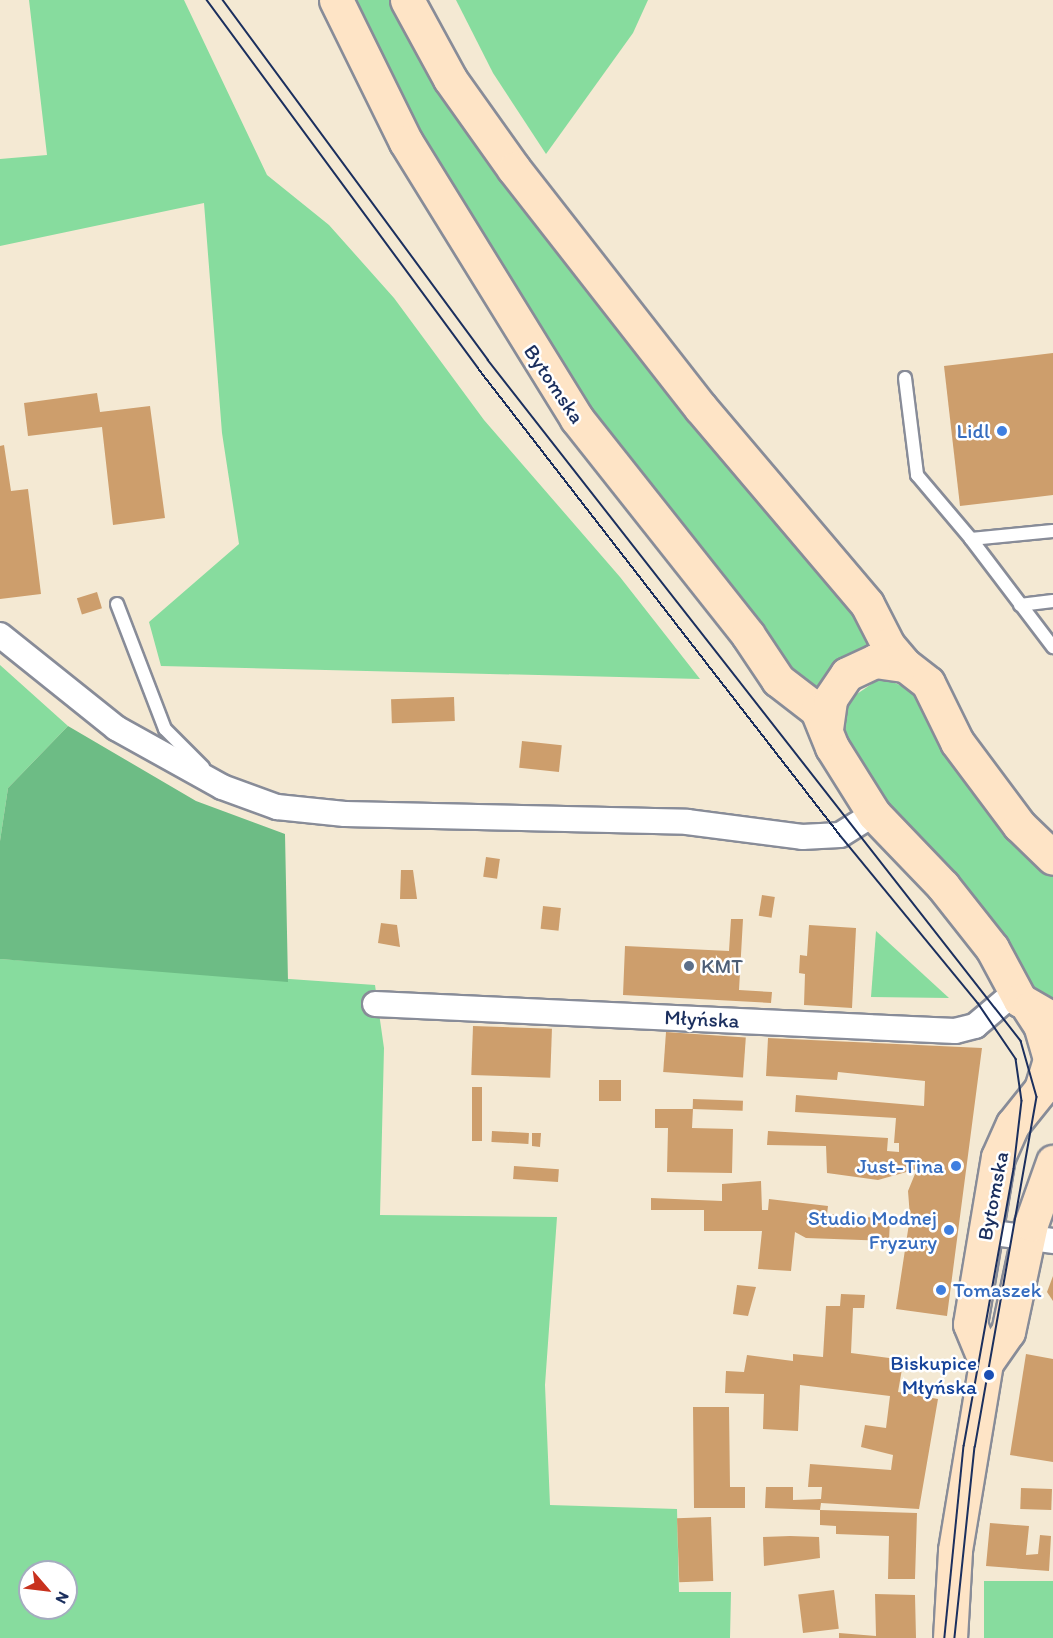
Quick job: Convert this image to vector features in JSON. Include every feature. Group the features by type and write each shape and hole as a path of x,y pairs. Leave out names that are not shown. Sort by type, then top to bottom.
{"street":[{"name":"Bytomska","path":"336,0 406,141 577,419 748,635 778,680 817,710 874,814 943,886 992,948 1032,1006 1047,1040 1047,1076 1005,1140 970,1324 986,1363"},
{"path":"407,0 450,78 514,169 700,407 867,604 888,645 905,665 928,683 957,742 1019,825 1053,858"},
{"path":"0,634 116,728 222,787 308,812 687,822 802,837 840,835 874,814"},
{"path":"826,729 830,699 847,675 875,661 905,665"},
{"name":"Młyńska","path":"375,1004 955,1031 1032,1006"},
{"name":"Bytomska","path":"950,1638 955,1550 986,1363 1008,1332 1040,1239 1053,1162"},
{"path":"986,1232 1040,1239"}],"lane":[{"path":"905,378 917,475 971,539 1053,647"},
{"path":"971,539 1053,531"},
{"path":"1020,604 1053,601"},
{"path":"117,604 165,729 222,787"}],"green space":[{"path":"29,0 184,0 267,175 329,225 394,298 484,420 620,577 700,679 161,666 149,622 239,544 222,433 204,203 0,246 0,159 47,155"},
{"path":"352,0 390,0 477,146 823,581 844,596 875,647 833,666 819,692 792,679 762,625 589,408 449,183"},
{"path":"456,0 648,0 633,33 546,154 493,73"},
{"path":"0,665 68,726 8,788 0,841"},
{"path":"882,677 908,689 1053,871 1053,1001 1031,987 864,774 842,723 851,698"},
{"path":"68,726 196,801 285,834 288,982 0,959 0,841 8,788"},
{"path":"876,931 949,998 871,997"},
{"path":"0,959 375,985 384,1048 380,1215 557,1217 545,1385 550,1505 677,1509 679,1592 731,1592 730,1638 0,1638"},
{"path":"984,1581 1053,1581 1053,1638 984,1638"}],"building":[{"name":"Lidl","path":"1053,353 1053,495 960,506 944,366"},
{"path":"97,393 100,412 150,406 165,518 113,525 102,427 28,436 24,403"},
{"path":"4,445 11,491 28,489 41,594 0,599 0,446"},
{"path":"97,592 102,608 82,614 77,598"},
{"path":"454,697 455,721 392,723 391,699"},
{"path":"522,741 562,745 559,772 519,768"},
{"path":"486,857 500,859 497,879 483,877"},
{"path":"401,870 413,870 417,899 400,899"},
{"path":"762,895 775,897 772,918 759,916"},
{"path":"543,906 561,908 558,931 541,929"},
{"path":"731,919 743,919 739,990 772,992 771,1003 623,995 625,946 729,951"},
{"path":"381,923 397,925 400,947 378,943"},
{"path":"809,925 856,928 852,1008 804,1005 805,974 799,973 800,955 807,956"},
{"path":"473,1026 552,1029 550,1078 471,1075"},
{"path":"666,1032 746,1038 743,1077 663,1072"},
{"path":"768,1038 982,1048 947,1316 896,1309 910,1217 908,1191 917,1169 878,1180 827,1173 826,1146 767,1145 768,1131 888,1138 887,1151 899,1152 899,1143 894,1143 896,1118 795,1112 796,1095 924,1106 925,1081 838,1072 837,1080 766,1076"},
{"path":"599,1080 621,1080 621,1101 599,1101"},
{"path":"472,1087 482,1087 482,1141 472,1141"},
{"path":"693,1099 743,1101 743,1111 693,1109"},
{"path":"655,1109 693,1109 692,1128 733,1129 732,1173 667,1172 668,1128 655,1128"},
{"path":"492,1131 529,1133 528,1144 491,1142"},
{"path":"532,1133 541,1133 540,1147 532,1146"},
{"path":"514,1166 559,1169 558,1182 513,1179"},
{"path":"761,1181 762,1210 768,1210 769,1199 828,1206 827,1214 890,1219 889,1241 806,1238 795,1232 791,1271 758,1269 762,1231 704,1231 704,1210 651,1210 651,1198 722,1201 722,1184"},
{"path":"1053,1276 1053,1301 1047,1292"},
{"path":"737,1285 756,1287 748,1316 733,1314"},
{"path":"841,1294 865,1295 864,1308 853,1308 851,1353 897,1359 902,1369 898,1392 938,1399 919,1509 821,1503 820,1510 765,1508 766,1487 793,1487 793,1500 821,1499 822,1487 808,1487 810,1464 891,1470 893,1455 861,1447 865,1425 886,1428 890,1396 800,1385 798,1431 763,1429 764,1394 725,1393 726,1371 744,1372 747,1355 793,1361 793,1354 823,1357 826,1306 840,1306"},
{"path":"1026,1354 1053,1359 1053,1462 1010,1455"},
{"path":"693,1407 729,1407 730,1487 745,1487 745,1508 694,1508"},
{"path":"1021,1488 1052,1489 1051,1510 1020,1509"},
{"path":"820,1510 917,1513 915,1579 888,1579 889,1536 836,1534 836,1526 820,1525"},
{"path":"711,1517 713,1581 679,1582 677,1518"},
{"path":"990,1523 1029,1526 1026,1555 1038,1554 1040,1535 1051,1536 1049,1571 986,1566"},
{"path":"763,1537 819,1537 820,1558 764,1566"},
{"path":"834,1590 839,1629 803,1633 798,1594"},
{"path":"875,1594 915,1595 916,1638 839,1638 839,1633 876,1636"}],"tram line":[{"path":"207,0 478,368 840,835 978,1003 1016,1059 1022,1101 1014,1169 964,1446 945,1638"},
{"path":"223,0 488,360 1021,1041 1037,1097 975,1447 955,1638"}],"place":[{"name":"Lidl","path":"1002,431"},
{"name":"KMT","path":"689,966"},
{"name":"Just-Tina","path":"956,1166"},
{"name":"Studio Modnej Fryzury","path":"949,1230"},
{"name":"Tomaszek","path":"941,1290"},
{"name":"Biskupice Młyńska","path":"989,1375"}]}
